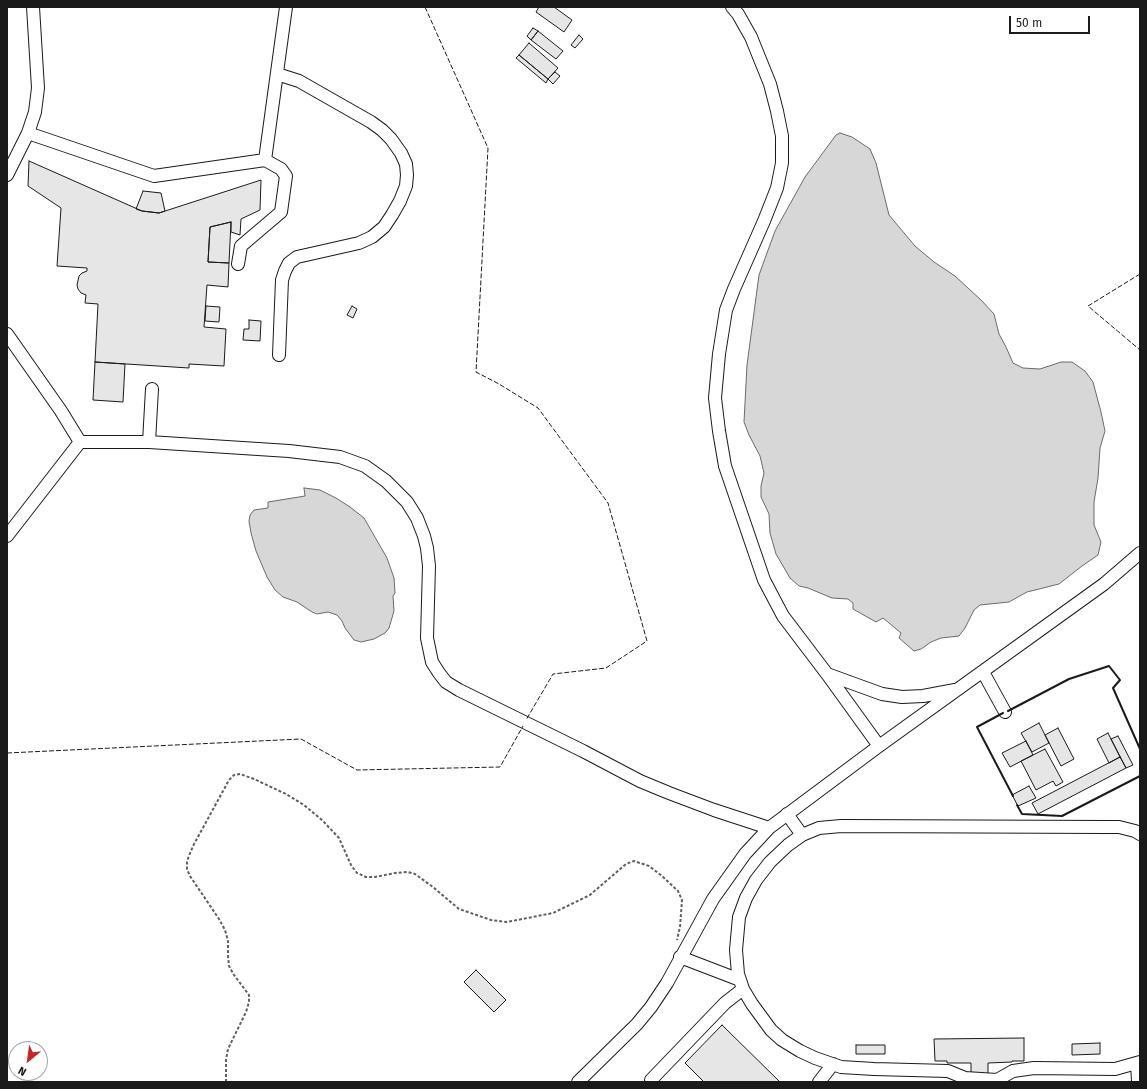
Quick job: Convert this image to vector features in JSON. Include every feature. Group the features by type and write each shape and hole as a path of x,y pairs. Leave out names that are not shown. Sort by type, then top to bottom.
{"lane":[{"path":"7,175 28,133 35,112 38,88 33,7"},
{"path":"265,160 286,7"},
{"path":"732,7 738,14 751,37 770,84 782,136 782,163 777,188 726,310 719,354 715,398 725,466 764,580 783,616 879,746"},
{"path":"277,74 298,81 382,130 392,139 401,153 406,164 407,175 406,186 395,210 384,227 372,237 359,243 298,257 289,263 284,271 282,280 279,355"},
{"path":"28,133 154,176 265,160 281,169 286,176 281,212 241,246 238,264"},
{"path":"7,334 61,411 80,442"},
{"path":"149,442 152,389"},
{"path":"80,442 149,442 289,451 340,457 365,466 377,473 407,502 417,518 424,536 429,566 426,638 432,662 446,682 459,690 640,781 714,810 769,828"},
{"path":"7,536 80,442"},
{"path":"578,1082 637,1024 651,1008 667,983 713,899 745,854 769,828 879,746 1104,584 1140,552"},
{"path":"983,672 1005,712"},
{"path":"827,674 882,694 902,697 923,696 958,690"},
{"path":"787,814 802,835"},
{"path":"1119,828 1131,823 1140,824"},
{"path":"1139,1081 1139,1062 1115,1069 1034,1068 1013,1071 997,1080 965,1078 948,1071 841,1067 800,1051 782,1040 771,1030 752,1004 741,985 738,974 736,950 739,917 746,898 756,880 770,862 788,845 802,835 819,828 842,826 1119,828 1135,831 1140,834"},
{"path":"680,957 741,985"},
{"path":"651,1081 741,985"},
{"path":"819,1082 833,1064"}],"path":[{"path":"226,1082 226,1060 228,1049 246,1012 249,1002 249,995 229,966 228,941 225,930 190,876 187,869 187,861 193,846 229,780 234,775 240,774 254,779 286,794 304,805 324,821 339,838 351,865 357,873 366,877 408,872 415,874 434,887 459,909 491,920 507,922 553,913 590,895 626,864 634,861 648,866 662,876 678,892 682,900 680,927 675,948 680,957"}],"shaded area":[{"path":"840,133 852,137 870,149 876,163 889,215 915,246 934,262 955,276 994,314 999,334 1013,363 1023,368 1040,369 1061,362 1072,362 1085,371 1093,382 1105,431 1100,448 1098,478 1094,502 1094,525 1101,542 1098,555 1059,584 1027,592 1009,602 980,605 974,610 959,636 941,638 931,642 921,649 914,651 899,638 901,633 883,618 876,622 853,609 853,603 848,599 832,598 799,586 790,578 776,554 770,533 769,514 761,497 761,486 764,473 760,456 744,422 747,365 759,275 775,231 805,177 836,135"},
{"path":"304,488 320,490 336,498 364,518 387,558 394,578 394,611 389,628 385,633 374,639 361,642 354,640 337,615 328,612 317,614 297,602 283,597 275,590 267,577 256,551 251,533 249,521 250,515 254,510 268,508 268,502 305,496"}],"building":[{"path":"539,7 554,7 572,20 564,32 536,12"},
{"path":"533,28 538,31 531,40 527,36"},
{"path":"538,31 563,51 556,59 531,40"},
{"path":"579,35 583,39 575,48 571,45"},
{"path":"529,43 558,68 548,79 519,55"},
{"path":"519,55 548,79 546,83 516,58"},
{"path":"555,72 560,76 553,84 548,79"},
{"path":"29,161 142,211 159,213 261,180 260,210 241,219 240,235 231,232 231,222 210,227 208,262 229,263 228,287 207,285 204,327 226,329 224,366 189,364 189,368 95,362 98,304 85,303 86,295 81,293 77,285 79,276 87,271 87,268 57,266 61,208 28,186"},
{"path":"143,191 161,193 165,211 159,213 136,209"},
{"path":"231,222 229,263 208,262 210,227"},
{"path":"206,306 220,307 219,322 205,321"},
{"path":"352,306 357,309 353,318 347,315"},
{"path":"249,320 261,321 260,341 243,340 244,329 249,329"},
{"path":"95,362 125,364 123,402 93,400"},
{"path":"1039,723 1049,743 1032,752 1021,733"},
{"path":"1058,728 1074,759 1061,766 1045,735"},
{"path":"1108,733 1120,757 1109,763 1097,739"},
{"path":"1118,736 1133,765 1126,768 1111,739"},
{"path":"1026,741 1033,755 1010,767 1002,753"},
{"path":"1045,749 1063,782 1056,786 1053,781 1036,790 1021,761"},
{"path":"1120,757 1126,768 1038,814 1032,803"},
{"path":"1029,786 1036,798 1018,806 1012,795"},
{"path":"476,970 506,1000 494,1012 464,982"},
{"path":"722,1025 780,1082 704,1082 685,1063"},
{"path":"1024,1038 1024,1061 988,1063 988,1074 971,1074 971,1063 947,1063 947,1061 935,1061 934,1039"},
{"path":"1100,1043 1100,1054 1072,1055 1072,1044"},
{"path":"856,1045 885,1045 885,1054 856,1054"}],"fence":[{"path":"425,7 488,148 476,372 538,408 608,503 647,641 606,668 553,674 526,720"},
{"path":"1140,274 1088,306 1140,350"},
{"path":"7,753 301,739 357,770 500,767 523,726"}],"wall":[{"path":"1008,711 1069,679 1109,666 1120,680 1113,688 1140,749"},
{"path":"1003,713 977,727 1013,796"},
{"path":"1017,805 1022,814 1062,816 1140,776"}]}
